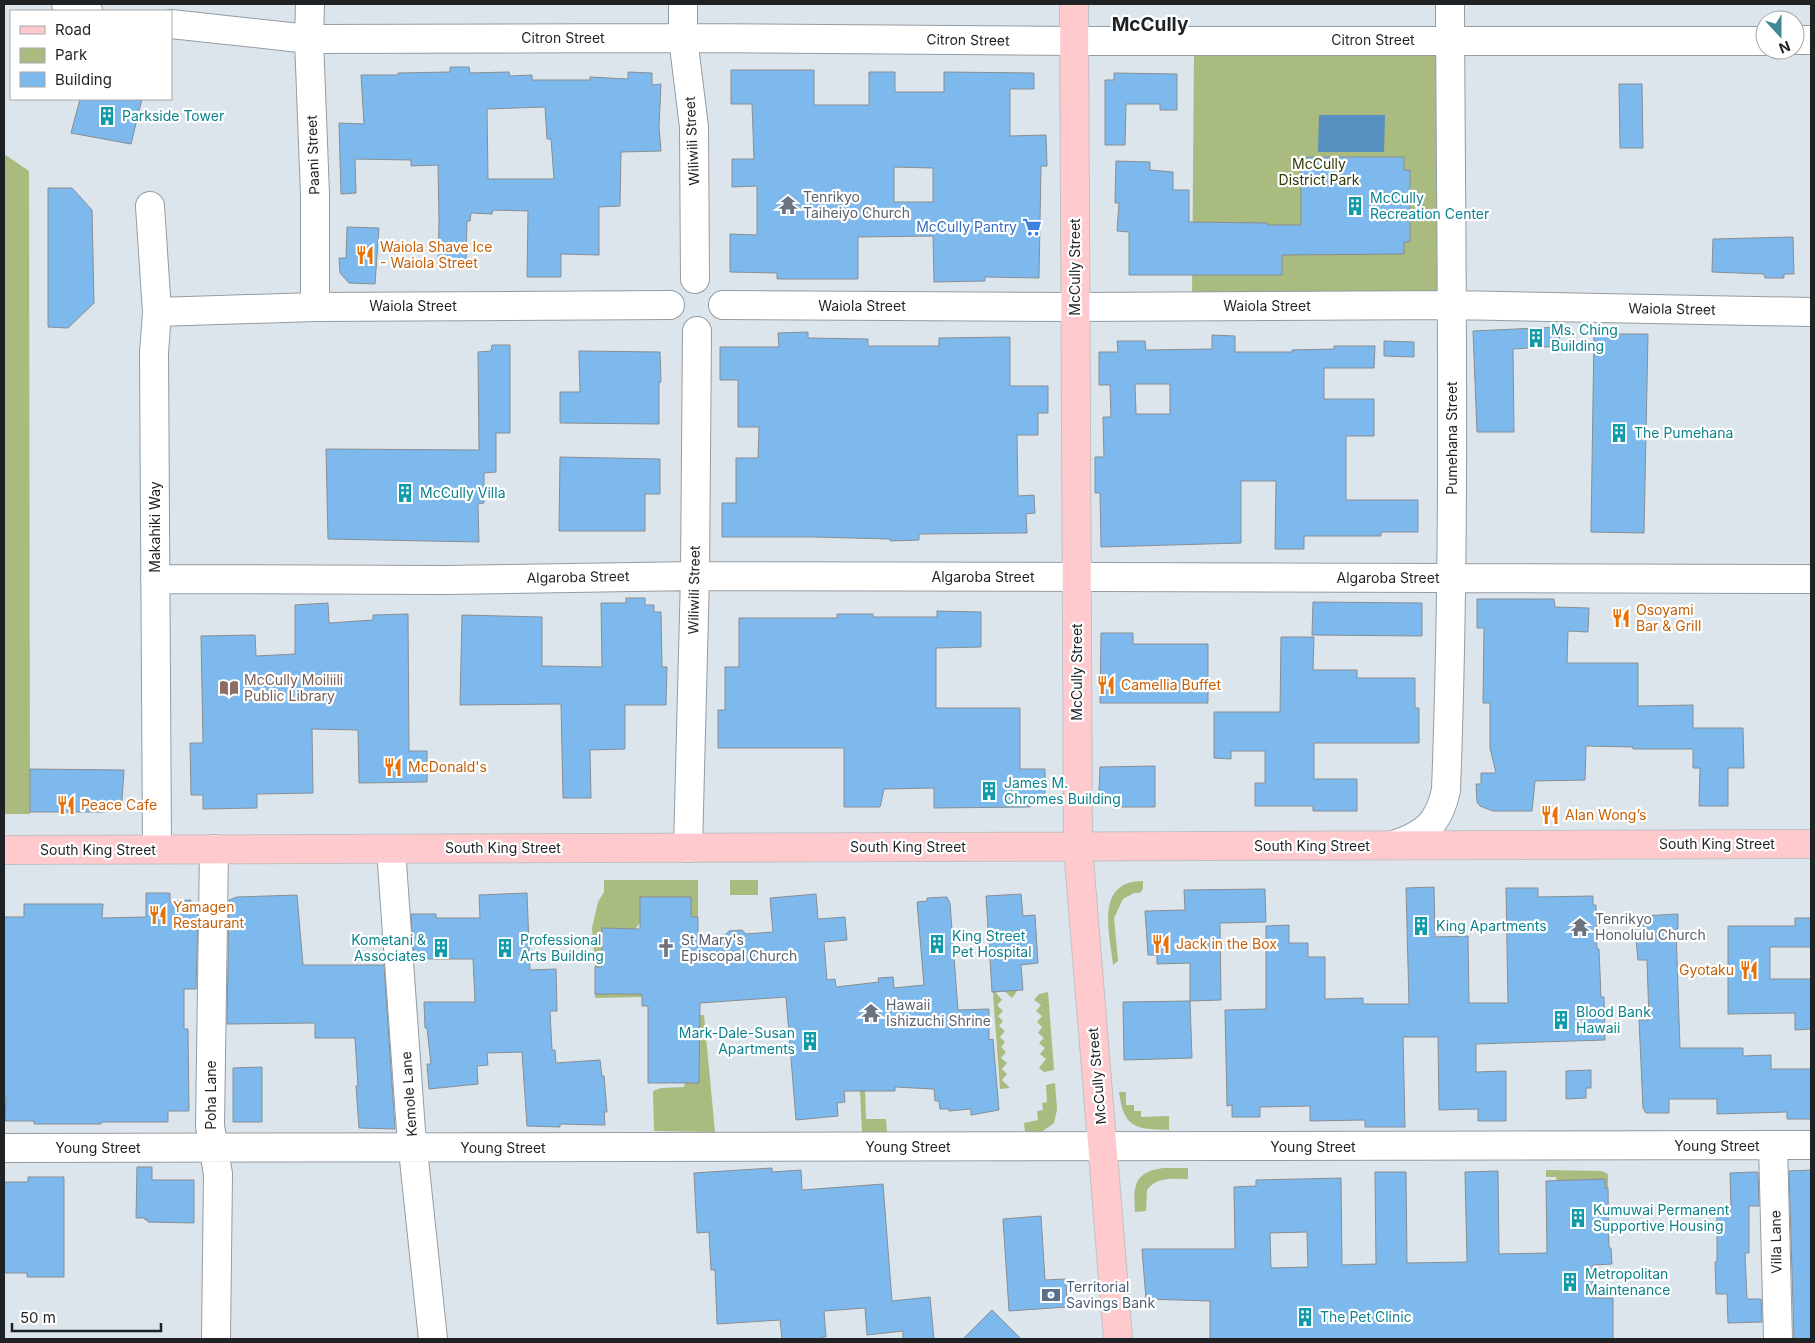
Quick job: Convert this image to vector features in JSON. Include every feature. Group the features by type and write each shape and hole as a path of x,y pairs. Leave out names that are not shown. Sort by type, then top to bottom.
{"main road":[{"name":"McCully Street","path":"1074,4 1078,846 1118,1339"},
{"name":"South King Street","path":"4,850 1811,844"}],"street":[{"path":"66,4 85,10"},
{"name":"Paani Street","path":"310,4 309,39 314,195 315,307"},
{"name":"Wiliwili Street","path":"683,4 683,38 694,127 695,279"},
{"name":"Pumehana Street","path":"1394,845 1415,838 1430,827 1441,808 1446,790 1451,578 1453,306 1450,4"},
{"name":"Citron Street","path":"172,24 309,39 683,38 1074,41 1755,41"},
{"name":"Makahiki Way","path":"150,206 156,312 154,353 157,849"},
{"path":"695,279 704,280 718,289 723,305 718,321 712,326 697,331 688,330 675,321 670,305 675,290 688,280 695,279"},
{"name":"Waiola Street","path":"156,312 315,307 670,305"},
{"name":"Waiola Street","path":"723,305 1075,307 1453,306 1811,312"},
{"name":"Wiliwili Street","path":"688,848 695,576 697,331"},
{"name":"Algaroba Street","path":"155,579 444,580 695,576 1811,580"},
{"name":"Poha Lane","path":"214,849 210,1126 218,1174 216,1339"},
{"name":"Kemole Lane","path":"391,849 413,1148 433,1339"},
{"name":"Young Street","path":"4,1148 1811,1145"},
{"name":"Villa Lane","path":"1773,1146 1778,1339"}],"green space":[{"name":"McCully District Park","path":"1445,45 1448,295 1192,297 1194,51"},
{"path":"4,154 29,171 30,814 4,814"},
{"path":"604,880 698,880 698,917 691,917 690,897 640,897 640,923 635,929 602,928 602,967 595,967 592,928 598,902 604,892"},
{"path":"730,880 758,880 758,895 730,895"},
{"path":"1143,881 1143,889 1140,893 1134,893 1123,899 1114,918 1118,961 1113,965 1108,925 1108,911 1111,899 1117,890 1128,883"},
{"path":"641,964 642,997 595,998 595,994"},
{"path":"1009,979 1010,991 1017,991 1012,998 1001,988 996,993 1002,1000 997,1005 1003,1011 998,1016 1003,1021 999,1026 1005,1031 1000,1037 1005,1042 1001,1047 1006,1052 1001,1058 1007,1063 1002,1069 1007,1074 1002,1080 1010,1088 1000,1089 992,980"},
{"path":"1048,992 1054,1070 1044,1072 1039,1068 1046,1059 1040,1054 1045,1048 1039,1043 1044,1038 1038,1033 1042,1027 1037,1022 1042,1016 1036,1011 1041,1005 1034,1000 1039,994"},
{"path":"700,1015 704,1015 715,1132 654,1131 653,1091 661,1088 684,1087"},
{"path":"1055,1083 1057,1110 1054,1123 1043,1131 1025,1132 1024,1123 1038,1120 1037,1111 1043,1110 1042,1103 1047,1102 1046,1085"},
{"path":"865,1090 866,1119 886,1119 887,1132 862,1132 860,1091"},
{"path":"1119,1092 1126,1092 1126,1105 1134,1105 1134,1111 1141,1111 1141,1117 1169,1116 1169,1130 1148,1129 1134,1125 1124,1113"},
{"path":"1163,1168 1188,1168 1188,1179 1166,1179 1156,1182 1147,1190 1146,1211 1135,1212 1134,1195 1137,1182 1146,1173"},
{"path":"1546,1170 1602,1171 1608,1174 1608,1188 1605,1188 1605,1180 1557,1181 1556,1177 1546,1177"}],"water":[{"path":"1319,115 1385,115 1384,152 1318,152"}],"building":[{"path":"450,67 469,67 470,73 509,72 510,76 532,75 532,80 590,80 590,77 628,79 628,72 652,73 652,85 661,84 659,127 661,151 621,152 620,206 599,207 599,255 561,254 561,277 527,277 528,211 493,210 492,214 471,213 470,221 467,221 466,266 438,267 438,165 411,166 411,160 355,159 356,193 341,194 339,123 364,124 361,75 450,72","holes":["545,107 547,139 551,139 554,179 488,179 487,109"]},
{"path":"731,70 814,70 814,105 869,105 869,72 895,72 895,92 944,92 944,72 1034,73 1034,89 1010,89 1010,136 1046,135 1047,166 1041,166 1039,278 985,277 985,281 934,282 933,236 858,237 858,279 777,279 777,273 730,272 730,234 757,235 757,186 732,187 732,159 754,159 752,104 731,104","holes":["894,167 933,168 933,202 894,202"]},
{"path":"1114,73 1177,74 1177,110 1160,110 1160,104 1126,104 1125,145 1105,145 1105,80 1114,80"},
{"path":"1619,84 1642,84 1643,148 1620,148"},
{"name":"Parkside Tower","path":"80,100 142,100 131,144 71,133"},
{"path":"1307,157 1404,157 1404,170 1410,170 1410,242 1404,242 1404,254 1282,255 1282,275 1129,275 1129,232 1117,231 1119,203 1115,203 1116,161 1150,162 1150,170 1173,172 1173,190 1189,190 1189,222 1301,225 1301,168 1307,168"},
{"path":"48,188 72,188 92,210 94,303 68,328 48,327"},
{"path":"347,227 379,228 375,284 349,283 340,273 339,258 346,258"},
{"path":"1793,237 1794,274 1784,274 1784,278 1765,278 1764,274 1712,272 1713,239"},
{"path":"1559,327 1560,346 1513,349 1514,432 1477,432 1473,331"},
{"path":"808,332 808,338 868,339 868,346 939,346 939,338 1010,337 1010,386 1048,386 1048,413 1038,413 1038,435 1017,435 1018,496 1034,495 1035,513 1026,514 1027,533 919,534 919,540 890,541 890,539 813,537 722,537 722,503 736,503 736,458 758,458 759,427 738,427 738,380 720,380 720,347 779,347 778,333"},
{"name":"The Pumehana","path":"1594,334 1648,334 1644,533 1591,532"},
{"path":"1212,335 1235,336 1235,352 1292,352 1292,350 1334,349 1334,346 1375,346 1374,368 1324,368 1324,399 1374,399 1374,436 1346,436 1346,500 1418,500 1418,532 1381,532 1381,536 1304,536 1304,549 1275,549 1276,481 1241,481 1241,543 1101,547 1100,493 1095,493 1095,457 1104,457 1103,417 1111,417 1110,385 1099,385 1099,352 1118,352 1117,341 1145,341 1146,350 1212,349","holes":["1135,384 1170,384 1170,414 1136,414"]},
{"path":"1384,341 1414,342 1414,357 1384,356"},
{"name":"McCully Villa","path":"492,345 510,345 510,433 496,433 496,472 484,473 484,503 478,504 479,542 328,539 326,449 479,450 478,352 491,351"},
{"path":"579,351 660,352 659,424 560,423 560,392 580,392"},
{"path":"560,457 660,459 660,494 645,494 645,531 559,531"},
{"path":"626,598 645,598 645,605 654,605 654,612 661,612 662,667 667,667 666,705 625,705 625,749 590,750 591,798 563,798 561,704 460,705 462,615 542,617 542,666 602,667 601,603 626,603"},
{"path":"1477,599 1554,599 1555,607 1589,608 1588,632 1568,631 1567,663 1638,663 1638,706 1693,705 1693,728 1743,728 1744,768 1728,768 1728,806 1699,806 1700,768 1693,768 1693,749 1633,749 1633,747 1586,746 1585,780 1535,781 1532,811 1493,811 1480,806 1477,802 1476,784 1481,784 1481,773 1496,773 1490,748 1490,703 1483,703 1484,628 1477,628"},
{"path":"1313,602 1422,603 1422,636 1312,635"},
{"path":"328,603 329,623 373,620 373,615 408,614 409,751 427,751 427,782 359,783 358,730 312,729 313,793 257,794 257,808 203,809 203,795 191,795 190,743 203,743 201,636 255,635 256,656 295,654 295,605"},
{"path":"937,611 981,612 981,647 936,648 936,708 1020,708 1020,769 1045,769 1045,793 1030,807 934,808 934,788 884,789 880,807 844,807 844,748 718,748 718,710 725,710 725,667 739,667 739,618 837,618 837,614 873,614 873,617 937,617"},
{"path":"1101,633 1133,633 1133,644 1208,644 1208,703 1100,703"},
{"path":"1281,637 1314,637 1313,670 1357,670 1357,678 1415,678 1415,708 1419,708 1419,743 1314,743 1314,779 1357,779 1357,811 1313,811 1313,806 1255,806 1255,783 1265,783 1265,751 1231,751 1231,759 1214,758 1214,712 1280,712"},
{"path":"1155,766 1155,807 1115,807 1102,799 1099,790 1100,767"},
{"path":"30,769 124,770 122,800 113,810 104,812 30,812"},
{"path":"1434,887 1435,937 1468,936 1469,1003 1508,1003 1506,888 1538,888 1538,897 1593,896 1593,905 1596,905 1601,997 1604,997 1605,1040 1476,1044 1476,1072 1506,1071 1506,1121 1478,1121 1478,1109 1439,1110 1438,1037 1403,1037 1405,1127 1365,1127 1365,1120 1310,1121 1310,1106 1260,1107 1260,1117 1232,1117 1232,1105 1227,1106 1225,1010 1266,1009 1266,926 1289,925 1289,943 1308,943 1308,957 1325,957 1325,999 1363,998 1363,1004 1409,1004 1406,888"},
{"path":"1265,889 1266,922 1220,923 1221,1000 1190,1001 1190,963 1157,964 1157,955 1148,955 1145,911 1185,910 1184,890"},
{"path":"146,893 170,893 170,901 191,900 190,908 198,908 196,989 184,989 184,1029 188,1029 189,1111 168,1111 168,1122 34,1124 34,1121 5,1121 4,917 24,917 24,904 103,904 102,918 146,917"},
{"path":"527,893 530,970 556,969 557,1011 550,1011 552,1050 555,1050 556,1063 600,1060 602,1076 604,1076 607,1112 604,1112 605,1125 560,1124 560,1127 527,1126 522,1052 487,1053 488,1065 477,1066 478,1084 429,1089 427,1064 431,1064 427,1028 425,1028 424,1002 475,1002 473,959 414,959 411,914 436,914 436,918 480,918 479,895"},
{"path":"816,894 818,919 845,917 847,940 824,942 827,980 835,979 836,987 879,982 878,978 893,977 894,988 924,985 917,902 927,901 927,898 947,897 950,903 958,1010 989,1009 989,1040 993,1039 999,1110 971,1115 971,1109 949,1111 949,1109 940,1109 939,1101 935,1101 934,1089 895,1087 895,1091 844,1091 845,1102 837,1103 838,1116 796,1120 786,997 700,1003 699,1083 648,1083 648,1006 642,1006 642,994 595,994 595,967 602,967 602,928 640,929 640,897 691,897 691,917 698,917 698,938 725,935 729,931 742,930 746,934 773,932 770,898"},
{"path":"1021,894 1023,916 1035,915 1038,963 1021,965 1023,990 992,992 986,896"},
{"path":"297,895 303,965 384,965 395,1129 359,1128 355,1038 315,1038 315,1023 227,1024 229,900 237,897"},
{"path":"1678,914 1678,929 1676,929 1680,1048 1743,1048 1743,1056 1771,1055 1771,1069 1811,1069 1811,1119 1787,1119 1787,1112 1717,1114 1717,1099 1669,1099 1669,1113 1646,1113 1643,1108 1639,1020 1649,1020 1647,960 1638,960 1635,930 1643,930 1643,916"},
{"path":"1795,918 1811,918 1811,947 1770,947 1770,979 1811,979 1811,1029 1795,1030 1795,1013 1728,1014 1728,926 1795,926"},
{"path":"1190,1001 1192,1058 1124,1060 1123,1002"},
{"path":"262,1067 262,1122 233,1122 233,1068"},
{"path":"1591,1070 1591,1088 1586,1088 1586,1098 1566,1099 1566,1071"},
{"path":"137,1167 152,1167 152,1180 194,1180 194,1223 148,1222 145,1218 136,1218"},
{"path":"772,1168 772,1172 801,1170 802,1190 883,1184 892,1301 930,1297 934,1339 903,1339 903,1331 867,1335 865,1308 824,1311 826,1337 822,1337 822,1339 782,1339 780,1320 717,1324 715,1270 711,1270 709,1232 697,1233 694,1173"},
{"path":"1811,1170 1811,1339 1794,1339 1789,1171"},
{"path":"1498,1171 1499,1254 1547,1253 1546,1181 1605,1179 1605,1188 1608,1188 1609,1248 1611,1248 1612,1264 1593,1265 1593,1298 1613,1298 1613,1339 1210,1339 1210,1301 1146,1299 1142,1249 1235,1249 1234,1187 1256,1186 1256,1180 1341,1178 1342,1265 1376,1264 1375,1172 1406,1172 1407,1263 1467,1262 1465,1172","holes":["1307,1232 1308,1267 1271,1268 1270,1233"]},
{"path":"1758,1172 1759,1206 1749,1206 1749,1253 1745,1253 1747,1299 1761,1299 1762,1322 1728,1323 1727,1294 1716,1294 1717,1209 1731,1209 1730,1173"},
{"path":"28,1177 64,1177 64,1277 27,1277 27,1273 4,1273 4,1182 28,1182"},
{"path":"1041,1216 1045,1280 1066,1279 1067,1307 1009,1311 1003,1219"},
{"path":"992,1310 1021,1339 963,1339"}],"place":[{"name":"Parkside Tower","path":"107,116"},
{"name":"Tenrikyo Taiheiyo Church","path":"788,205"},
{"name":"McCully Recreation Center","path":"1355,206"},
{"name":"McCully Pantry","path":"1032,227"},
{"name":"Waiola Shave Ice - Waiola Street","path":"365,255"},
{"name":"Ms. Ching Building","path":"1536,338"},
{"name":"The Pumehana","path":"1619,433"},
{"name":"McCully Villa","path":"405,493"},
{"name":"Osoyami Bar & Grill","path":"1621,618"},
{"name":"Camellia Buffet","path":"1106,685"},
{"name":"McCully Moiliili Public Library","path":"229,688"},
{"name":"McDonald's","path":"393,767"},
{"name":"James M. Chromes Building","path":"989,791"},
{"name":"Peace Cafe","path":"66,805"},
{"name":"Alan Wong’s","path":"1550,815"},
{"name":"Yamagen Restaurant","path":"158,915"},
{"name":"King Apartments","path":"1421,926"},
{"name":"Tenrikyo Honolulu Church","path":"1580,927"},
{"name":"King Street Pet Hospital","path":"937,944"},
{"name":"Jack in the Box","path":"1161,944"},
{"name":"Kometani & Associates","path":"441,948"},
{"name":"Professional Arts Building","path":"505,948"},
{"name":"St Mary's Episcopal Church","path":"666,948"},
{"name":"Gyotaku","path":"1749,970"},
{"name":"Hawaii Ishizuchi Shrine","path":"871,1013"},
{"name":"Blood Bank Hawaii","path":"1561,1020"},
{"name":"Mark-Dale-Susan Apartments","path":"810,1041"},
{"name":"Kumuwai Permanent Supportive Housing","path":"1578,1218"},
{"name":"Metropolitan Maintenance","path":"1570,1282"},
{"name":"Territorial Savings Bank","path":"1051,1295"},
{"name":"The Pet Clinic","path":"1305,1317"}],"district":[{"name":"McCully","path":"1150,24"}]}
